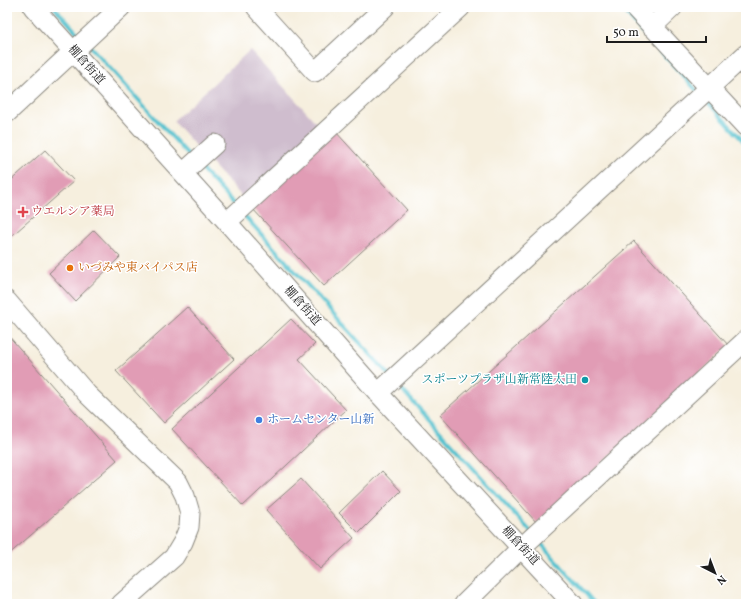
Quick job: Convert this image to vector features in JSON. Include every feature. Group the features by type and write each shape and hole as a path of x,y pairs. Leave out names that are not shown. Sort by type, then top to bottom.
{"street":[{"name":"棚倉街道","path":"33,7 227,222 378,393 522,547 573,604"},
{"path":"7,113 121,7"},
{"path":"256,7 315,72 385,7"},
{"path":"227,222 461,7"},
{"path":"634,7 746,127"},
{"path":"652,27 673,7"},
{"path":"378,393 746,54"},
{"path":"183,173 215,144"},
{"path":"7,301 87,394 178,482 185,496 190,513 189,527 183,542 174,557 121,604"},
{"path":"464,604 522,547 746,340"}],"shaded area":[{"path":"250,50 321,128 244,199 173,121"}],"building":[{"path":"335,131 407,210 324,286 251,207"},
{"name":"ウエルシア薬局","path":"45,150 74,181 7,240 7,184"},
{"path":"94,230 120,257 75,301 49,273"},
{"name":"スポーツプラザ山新常陸太田","path":"634,241 729,346 537,523 440,415"},
{"path":"187,307 234,359 164,423 116,371"},
{"name":"ホームセンター山新","path":"291,319 315,344 299,359 346,410 243,506 172,429"},
{"path":"7,334 117,460 7,556"},
{"path":"382,471 401,491 359,533 339,513"},
{"path":"301,479 354,538 320,569 266,510"}],"waterway":[{"path":"54,7 82,38"},
{"path":"620,7 698,92"},
{"path":"88,44 192,159"},
{"path":"704,98 746,144"},
{"path":"198,165 236,206"},
{"path":"243,214 390,376"},
{"path":"396,383 531,532"},
{"path":"537,539 595,604"}],"place":[{"name":"ウエルシア薬局","path":"23,212"},
{"name":"いづみや東バイパス店","path":"70,268"},
{"name":"スポーツプラザ山新常陸太田","path":"585,380"},
{"name":"ホームセンター山新","path":"259,420"}]}
